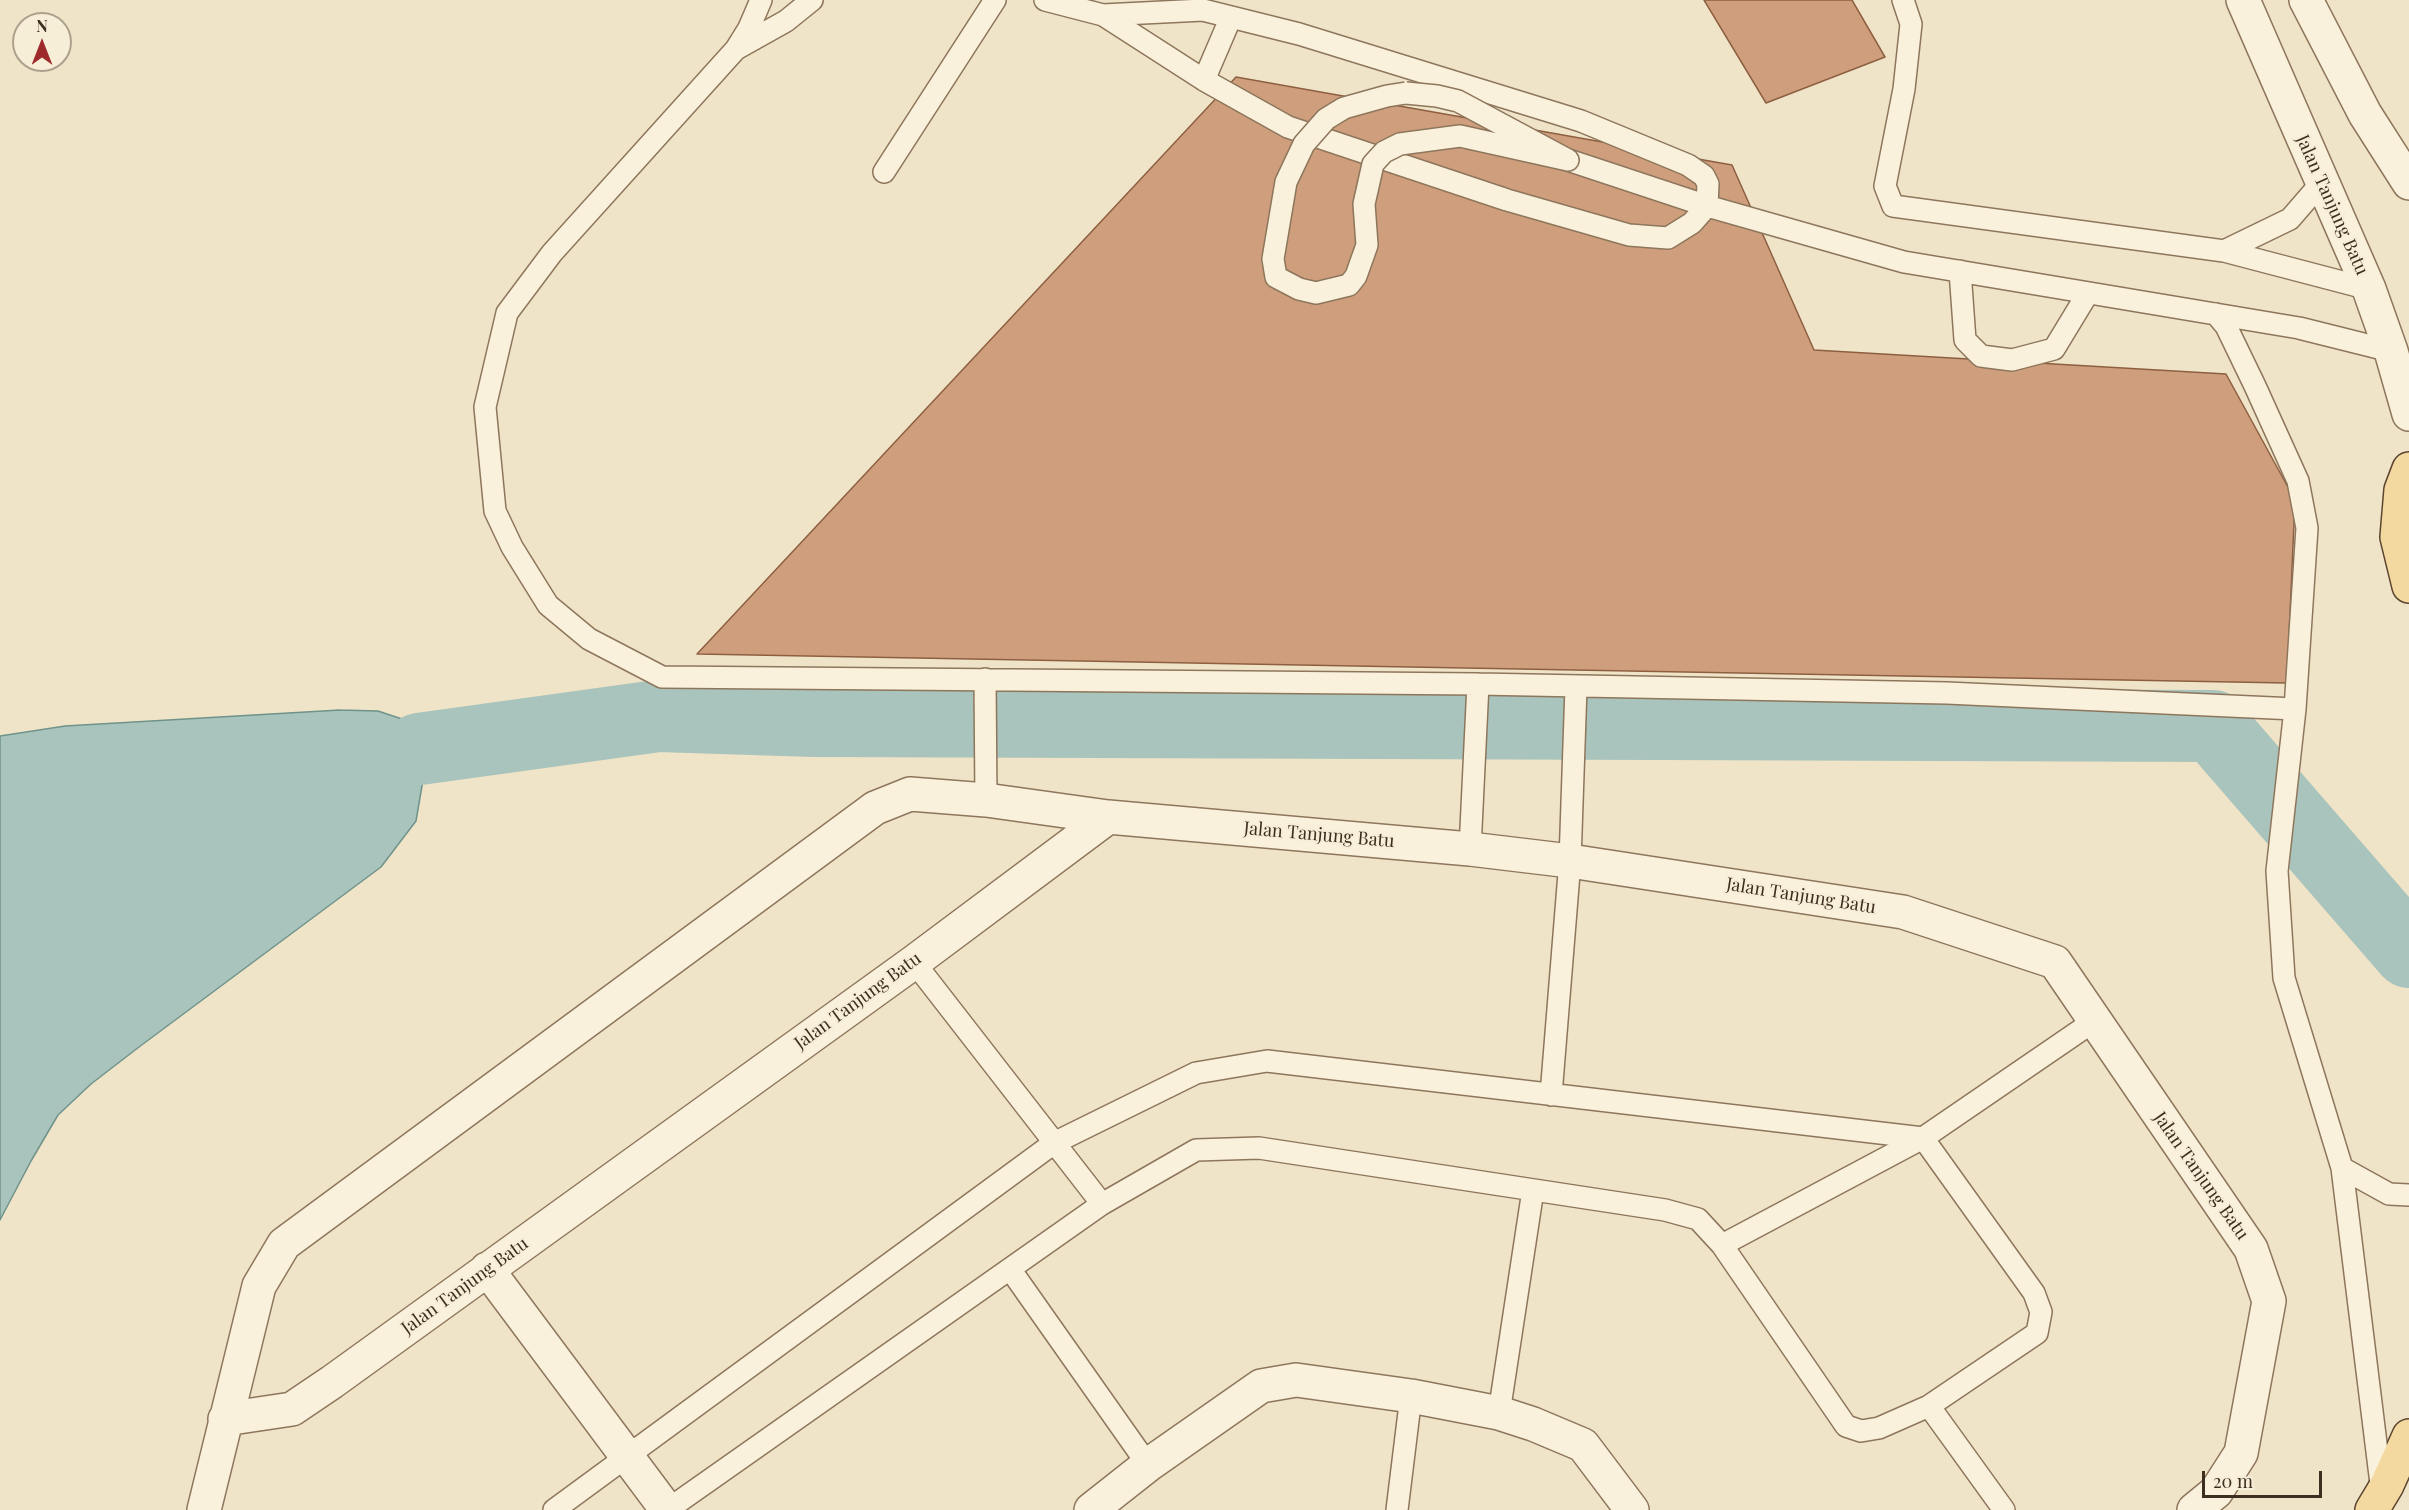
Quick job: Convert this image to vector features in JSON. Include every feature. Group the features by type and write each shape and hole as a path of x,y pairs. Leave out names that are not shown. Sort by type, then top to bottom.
{"main road":[{"path":"2409,470 2401,490 2397,537 2409,586"},
{"path":"2377,1501 2409,1436"}],"street":[{"name":"Jalan Tanjung Batu","path":"2243,0 2369,289 2391,351 2409,414"},
{"path":"2306,0 2365,114 2409,183"},
{"path":"204,1510 259,1286 284,1244 875,808 910,794 986,800 1108,817"},
{"name":"Jalan Tanjung Batu","path":"225,1419 292,1409 333,1382 914,962 1108,817 1470,849 1570,861 1903,912 2055,962 2251,1249 2269,1301 2241,1453 2217,1492 2194,1510"},
{"path":"487,1269 667,1510"},
{"path":"1091,1510 1148,1465 1262,1386 1296,1380 1411,1396 1498,1413 1583,1445 1632,1510"}],"lane":[{"path":"761,0 749,28 736,49 552,253 507,313 485,407 495,511 512,547 548,606 589,639 662,677 1478,684 1947,693 2295,709"},
{"path":"736,49 786,21 812,0"},
{"path":"884,172 994,0"},
{"path":"1045,0 1103,15 1203,10 1299,34 1581,121 1688,165 1704,176 1708,184 1707,206 1692,224 1668,238 1629,235 1507,200 1287,127 1204,80 1103,15"},
{"path":"1903,0 1911,24 1904,89 1885,186 1893,206 2224,251 2369,289"},
{"path":"1204,80 1231,17"},
{"path":"1568,160 1458,101 1437,96 1406,93 1344,108 1326,119 1304,144 1286,182 1273,259 1276,277 1299,289 1316,292 1349,285 1356,276 1367,245 1364,204 1373,164 1384,152 1400,144 1461,136 1568,160 1707,206 1904,262 2299,328 2391,351"},
{"path":"2224,251 2290,219 2322,182"},
{"path":"1960,271 1965,340 1981,356 2012,360 2054,349 2088,292"},
{"path":"2217,314 2226,326 2298,481 2307,528 2295,709 2277,871 2284,978 2342,1168 2377,1501"},
{"path":"985,679 986,800"},
{"path":"1470,849 1478,684"},
{"path":"1551,1095 1570,861 1576,687"},
{"path":"914,962 1102,1204"},
{"path":"1722,1245 1923,1138 2094,1021"},
{"path":"555,1510 1054,1143 1196,1073 1268,1061 1923,1138 2034,1293 2041,1312 2037,1333 1929,1406 1879,1428 1861,1431 1846,1426 1722,1245 1698,1219 1665,1210 1259,1148 1196,1150 1102,1204 667,1510"},
{"path":"2342,1168 2390,1194 2409,1196"},
{"path":"1498,1413 1533,1190"},
{"path":"1010,1269 1148,1465"},
{"path":"1397,1510 1411,1396"},
{"path":"1929,1406 2004,1510"}],"water":[{"path":"340,710 378,711 405,720 419,749 423,780 416,821 381,867 139,1047 91,1084 58,1115 0,1220 0,736 65,726"}],"building":[{"path":"1704,0 1852,0 1885,57 1766,103"},
{"path":"1236,77 1732,165 1814,350 2226,374 2295,500 2287,683 697,654"}],"waterway":[{"path":"419,749 658,716 814,721 2213,726 2409,952"}]}
